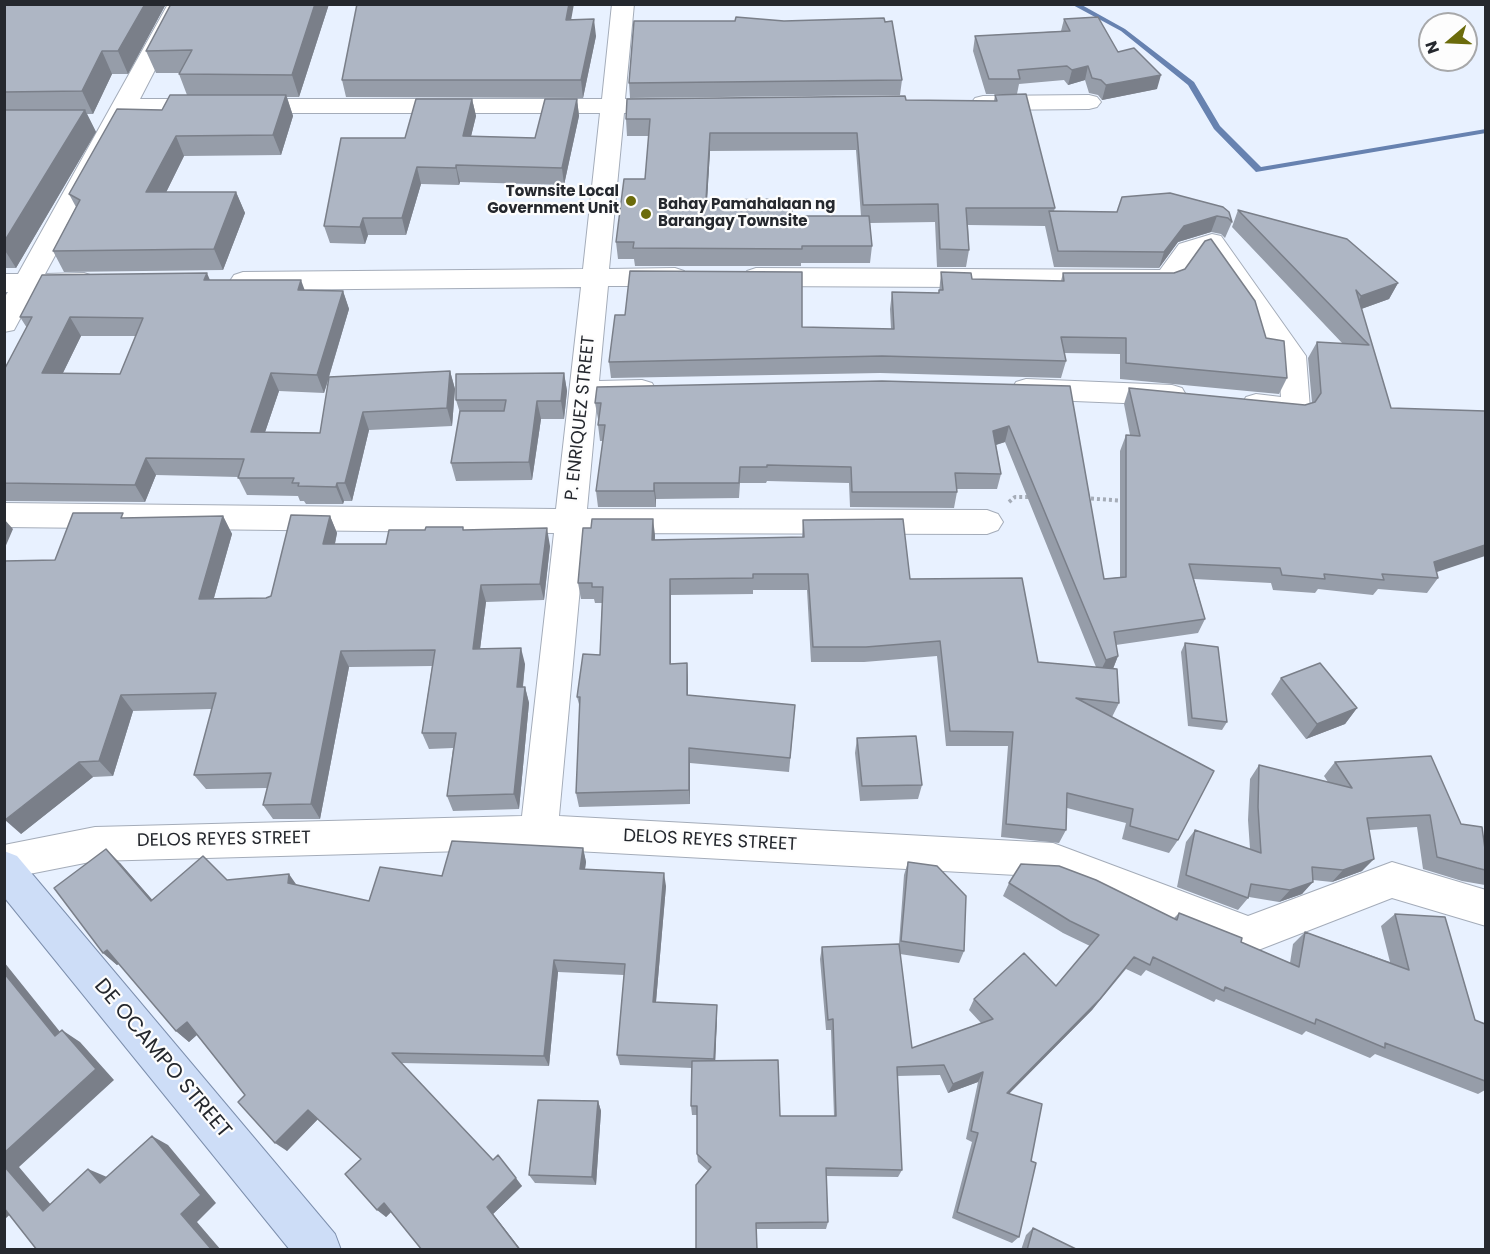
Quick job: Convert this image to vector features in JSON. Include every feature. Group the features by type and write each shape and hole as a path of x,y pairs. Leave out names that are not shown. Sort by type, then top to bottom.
{"main road":[{"name":"DE OCAMPO STREET","path":"4,868 319,1250"}],"street":[{"path":"4,323 15,283 179,4"},
{"name":"P. ENRIQUEZ STREET","path":"539,832 623,4"},
{"path":"958,103 1089,102"},
{"path":"112,117 696,106"},
{"path":"216,281 596,277 1168,279 1188,250 1212,242 1292,356 1296,408 1229,401"},
{"path":"15,283 109,282"},
{"path":"998,388 1139,392 1195,398"},
{"path":"584,391 667,389"},
{"path":"4,515 570,521 987,522"},
{"name":"DELOS REYES STREET","path":"4,862 95,843 539,832 1053,860 1248,935 1392,880 1485,908"}],"path":[{"path":"987,522 1015,497 1037,497"},
{"path":"1082,498 1126,502"}],"building":[{"path":"4,4 145,4 118,51 102,51 82,91 4,92"},
{"path":"171,4 315,4 292,75 179,74 192,50 146,51"},
{"path":"357,4 569,4 566,20 594,19 581,80 342,80"},
{"path":"736,17 784,21 884,18 885,22 892,21 902,80 629,83 634,21 735,21"},
{"path":"1098,17 1118,52 1134,48 1161,75 1106,85 1101,80 1092,78 1088,66 1072,70 1067,66 1018,70 1020,79 989,79 975,36 1070,31 1064,19"},
{"path":"1026,94 1055,208 966,208 969,250 940,249 938,204 863,205 857,133 710,133 706,200 791,199 792,216 869,216 872,246 802,246 802,249 633,248 634,242 616,242 624,179 645,179 650,119 626,119 627,99 905,96 906,100 997,101 995,95"},
{"path":"170,95 286,95 273,135 176,136 146,192 236,192 214,249 53,251 80,200 69,194 117,109 162,110"},
{"path":"416,99 472,99 463,136 535,138 545,99 577,99 562,168 456,165 456,168 417,167 402,218 363,218 360,227 324,226 341,138 405,138"},
{"path":"4,110 85,110 4,242"},
{"path":"1170,193 1223,207 1229,212 1232,222 1228,218 1217,216 1184,226 1164,252 1058,251 1049,211 1117,212 1122,197"},
{"path":"1238,210 1347,239 1398,283 1361,296 1356,290 1391,408 1485,411 1485,545 1434,562 1438,578 1382,574 1384,580 1324,574 1325,579 1282,575 1280,568 1189,564 1205,619 1114,632 1118,656 1106,660 1009,426 993,431 1001,474 955,473 957,492 852,492 851,467 767,465 767,467 740,467 739,483 654,483 654,491 596,491 605,425 598,425 601,403 595,403 597,387 882,381 1070,386 1104,579 1126,577 1126,435 1140,436 1129,388 1305,405 1315,402 1321,393 1317,342 1369,345"},
{"path":"1211,239 1255,301 1266,338 1284,341 1287,378 1126,363 1126,338 1061,337 1066,361 882,356 609,362 615,315 625,315 630,271 802,272 802,327 894,329 892,292 939,293 939,290 943,290 941,272 971,273 972,279 1064,281 1063,273 1174,273 1185,269 1205,241"},
{"path":"207,273 204,280 301,280 298,290 343,291 317,375 271,373 251,432 320,433 329,377 450,371 447,408 363,412 345,483 337,483 336,487 298,486 299,483 292,483 294,478 238,478 244,459 146,458 135,485 4,483 4,370 32,317 20,317 42,275","holes":["70,317 143,318 120,374 42,373"]},
{"path":"564,373 561,401 537,401 529,462 451,463 460,411 504,411 506,400 456,400 456,374"},
{"path":"73,513 123,513 121,518 223,516 199,599 271,596 291,515 330,516 323,544 386,544 389,530 425,530 426,527 463,527 463,530 547,528 540,584 481,585 473,649 521,648 517,687 525,687 514,794 447,796 456,733 422,733 435,650 341,651 311,804 263,805 271,773 194,775 216,693 121,695 99,761 79,762 5,820 4,561 55,560"},
{"path":"592,519 653,519 652,540 804,537 803,520 903,519 910,579 1022,578 1038,662 1117,669 1119,703 1076,698 1214,771 1178,840 1130,826 1133,809 1067,793 1066,830 1006,824 1013,732 950,731 940,641 866,647 813,647 808,574 753,574 753,578 670,579 670,664 687,663 687,695 795,705 790,758 689,748 689,790 576,793 580,697 577,697 583,654 600,655 603,587 592,587 592,583 578,583 583,528 591,528"},
{"path":"1185,643 1218,647 1227,722 1192,718"},
{"path":"1320,663 1357,708 1317,724 1281,678"},
{"path":"916,736 922,785 862,786 857,738"},
{"path":"1431,756 1461,824 1482,827 1485,870 1437,857 1430,815 1367,818 1374,859 1343,870 1312,867 1313,882 1290,890 1251,884 1248,898 1186,875 1195,830 1261,853 1258,807 1259,765 1352,788 1335,762"},
{"path":"452,841 583,848 580,869 664,873 653,1002 717,1005 714,1059 617,1055 625,964 554,960 544,1056 392,1053 493,1160 498,1155 516,1178 487,1207 520,1250 422,1250 384,1203 377,1210 345,1174 361,1159 308,1110 275,1143 238,1102 245,1095 187,1022 176,1031 107,950 103,953 54,888 106,849 151,901 203,856 227,880 289,874 288,883 369,901 380,867 442,876"},
{"path":"908,862 937,866 966,896 964,951 901,941"},
{"path":"1021,864 1059,866 1096,880 1177,920 1179,913 1242,938 1241,942 1299,967 1305,932 1409,970 1395,914 1445,917 1475,1020 1485,1024 1485,1081 1385,1043 1385,1048 1316,1019 1315,1024 1225,987 1224,991 1153,957 1150,965 1134,957 1100,999 1007,1093 1042,1104 1031,1161 1036,1163 1019,1237 957,1212 978,1133 971,1131 983,1072 953,1084 944,1065 897,1067 902,1170 826,1168 828,1222 756,1223 757,1250 696,1250 696,1185 711,1167 697,1154 697,1106 691,1106 692,1061 778,1060 780,1116 836,1116 833,1019 828,1020 822,947 899,944 912,1048 993,1019 974,999 1024,953 1056,986 1099,935 1070,921 1009,883"},
{"path":"4,973 55,1036 62,1030 96,1069 4,1153"},
{"path":"538,1100 598,1101 592,1177 529,1175"},
{"path":"152,1136 201,1195 181,1214 212,1250 37,1250 4,1208 4,1166 43,1211 88,1169 100,1183"},
{"path":"1033,1228 1078,1250 1027,1250"}],"waterway":[{"path":"1074,4 1123,30 1191,84 1217,127 1259,170 1486,131"}],"place":[{"name":"Townsite Local Government Unit","path":"631,201"},
{"name":"Bahay Pamahalaan ng Barangay Townsite","path":"646,214"}]}
